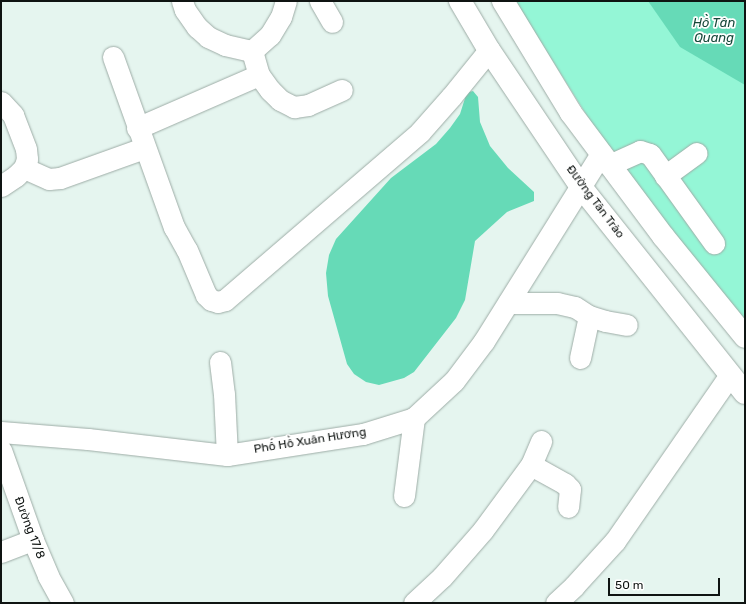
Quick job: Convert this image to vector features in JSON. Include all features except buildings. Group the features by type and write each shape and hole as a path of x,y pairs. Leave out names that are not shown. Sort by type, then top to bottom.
{"main road":[{"name":"Đường Tân Trào","path":"460,1 489,50 581,187 745,393"},
{"path":"503,1 571,113 663,236 745,337"}],"street":[{"path":"182,1 185,10 197,27 208,37 225,45 252,51"},
{"path":"252,51 270,35 281,17 286,1"},
{"path":"320,1 332,22"},
{"path":"113,57 144,148 174,228 187,250 206,295 211,300 218,302 225,300 420,132 489,50"},
{"path":"252,51 259,75 280,100 294,107 308,106 342,90"},
{"path":"137,128 259,75"},
{"path":"1,102 13,115 26,149 27,159 24,168 16,176 1,186"},
{"path":"24,168 49,179 60,178 144,148"},
{"path":"605,160 640,151 650,154 714,243"},
{"path":"665,176 697,153"},
{"name":"Phố Hồ Xuân Hương","path":"1,432 88,439 227,455 363,434 414,418 454,381 484,340 581,187 605,160"},
{"path":"508,303 557,303 575,307 589,316 627,325"},
{"path":"580,358 589,316"},
{"path":"220,362 224,394 227,455"},
{"path":"556,603 574,586 615,541 730,376"},
{"path":"404,496 414,418"},
{"path":"414,603 464,554 531,465 542,441"},
{"name":"Đường 17/8","path":"1,450 33,540 48,576 63,603"},
{"path":"531,465 565,484 570,489 568,506"},
{"path":"1,552 33,540"}],"shaded area":[{"path":"515,1 745,1 745,332 663,237"}],"water":[{"name":"Hồ Tân Quang","path":"648,1 745,1 745,85 680,47"},
{"path":"473,91 478,97 480,122 490,146 508,168 534,192 534,201 507,212 475,241 465,300 456,318 414,372 404,378 379,385 366,382 354,374 347,364 328,296 326,273 329,255 336,239 391,178 436,144 460,114 466,95"}]}
